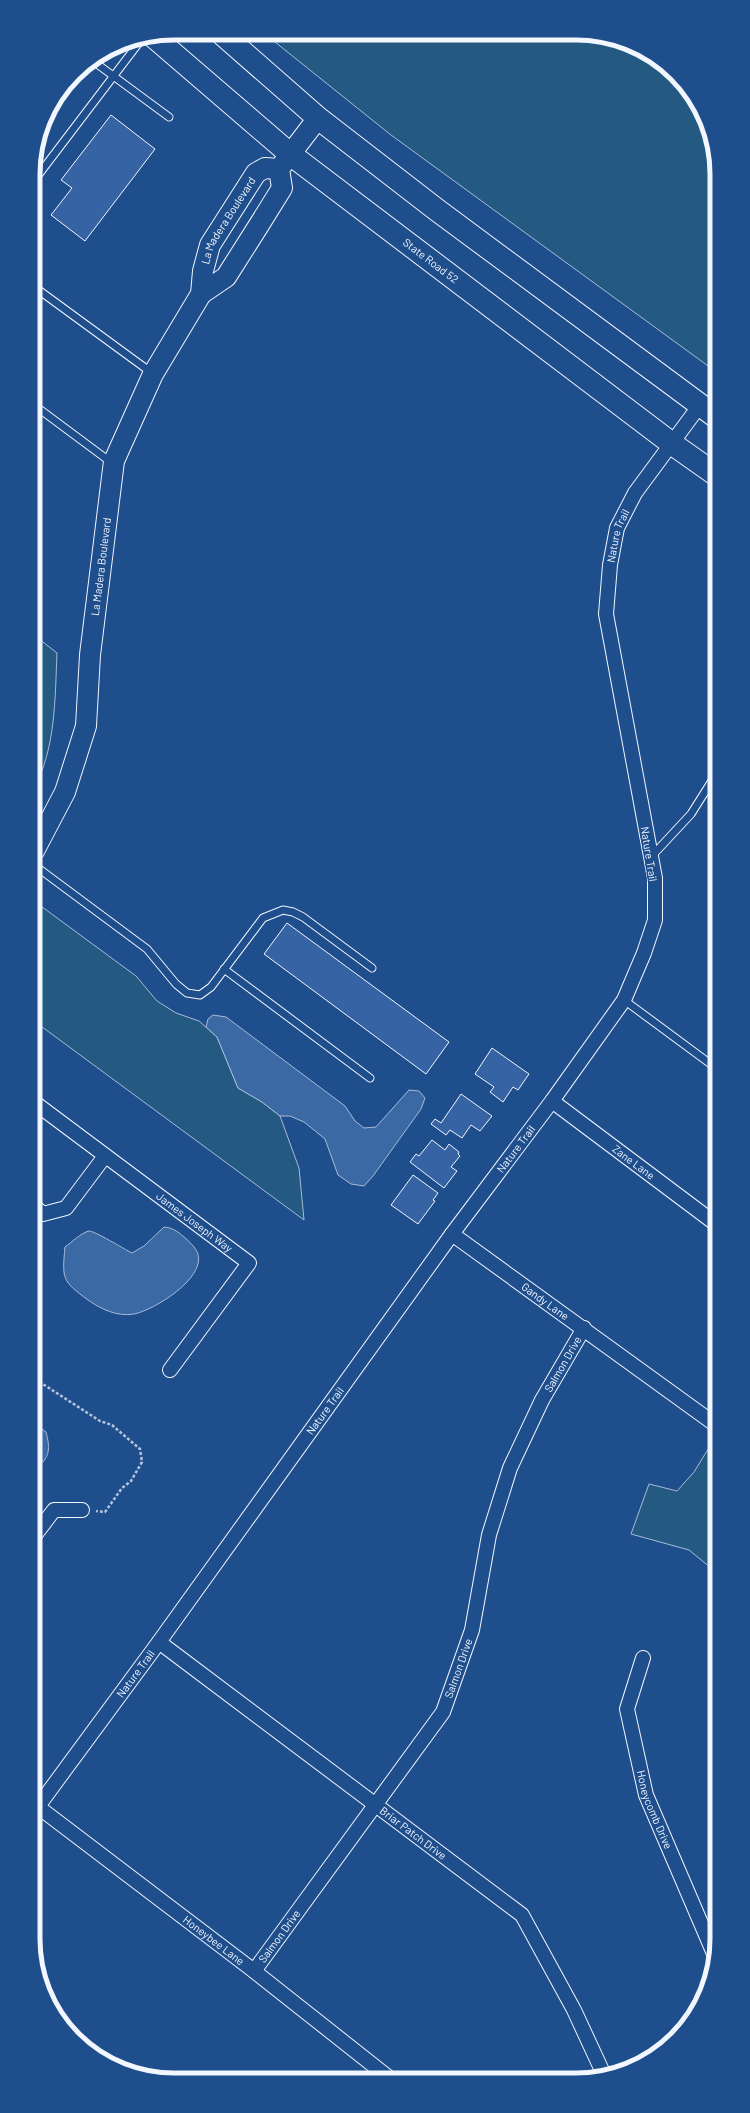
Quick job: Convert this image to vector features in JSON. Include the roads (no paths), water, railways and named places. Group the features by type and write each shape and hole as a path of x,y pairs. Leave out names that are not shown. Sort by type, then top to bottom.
{"main road":[{"path":"229,40 318,118 437,210 707,410"},
{"name":"State Road 52","path":"158,41 285,161 710,470"}],"street":[{"path":"285,161 318,118"},
{"name":"La Madera Boulevard","path":"40,840 65,792 86,726 90,655 114,464 154,374 200,294 203,271 210,245 256,173 285,161 282,188 260,225 226,277 200,294"},
{"name":"Nature Trail","path":"40,1803 159,1642 452,1234 552,1101 624,1000 644,953 655,920 655,878 606,614 610,565 617,528 635,493 671,443 707,410"},
{"name":"Zane Lane","path":"552,1101 710,1220"},
{"name":"James Joseph Way","path":"40,1107 249,1263 170,1370"},
{"path":"40,1211 43,1214 66,1208 105,1156"},
{"name":"Gandy Lane","path":"452,1234 710,1421"},
{"name":"Salmon Drive","path":"254,1971 443,1712 472,1630 488,1535 510,1468 542,1400 584,1328"},
{"path":"40,1528 54,1510 82,1510"},
{"name":"Briar Patch Drive","path":"159,1642 374,1806 522,1915 574,2010 602,2070"},
{"name":"Honeycomb Drive","path":"643,1658 627,1709 646,1794 710,1944"},
{"name":"Honeybee Lane","path":"40,1811 254,1971 383,2073"}],"lane":[{"path":"40,173 137,46"},
{"path":"98,65 169,118"},
{"path":"40,290 154,374"},
{"path":"40,409 114,464"},
{"path":"651,858 691,814 710,784"},
{"path":"40,869 147,949 176,984 187,993 200,995 211,987 263,918 283,910 293,912 303,917 372,968"},
{"path":"224,969 370,1078"},
{"path":"624,1000 710,1064"}]}
